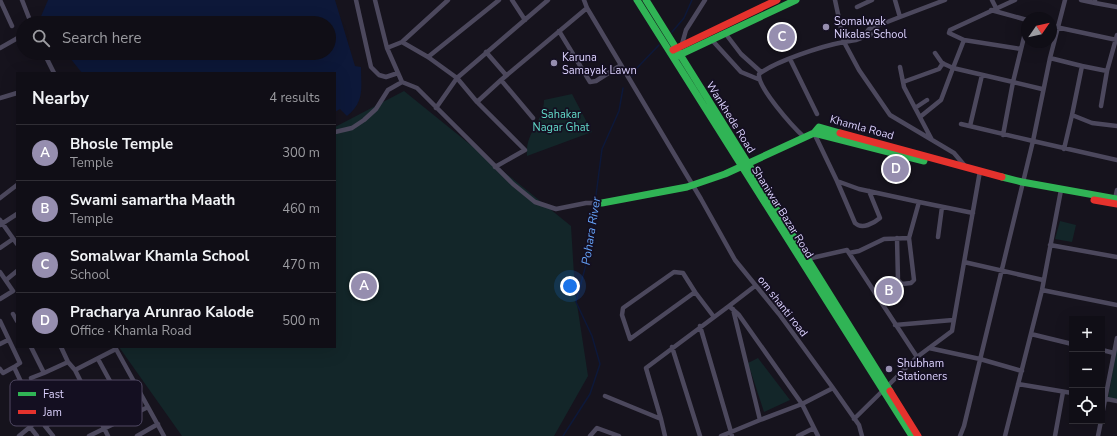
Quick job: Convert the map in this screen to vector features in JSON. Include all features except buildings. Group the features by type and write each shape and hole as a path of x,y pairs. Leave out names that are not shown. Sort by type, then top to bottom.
{"main road":[{"path":"637,0 676,51"},
{"name":"Wankhede Road","path":"646,0 744,165 807,259 886,389"},
{"path":"676,51 777,0"},
{"path":"676,51 711,39 796,0"},
{"name":"Khamla Road","path":"980,173 965,167 819,127 814,133 980,173 1022,183 1116,201"},
{"path":"602,203 693,185 725,174 814,133"},
{"name":"Shaniwar Bazar Road","path":"744,165 886,389 912,436"},
{"path":"886,389 918,436"}],"street":[{"path":"0,0 12,26"},
{"path":"22,0 28,16"},
{"path":"356,0 371,67 379,75 386,77 398,73"},
{"path":"375,0 387,48 402,82 417,88 513,184 535,202 556,209 586,203 602,203"},
{"path":"387,48 402,42 448,0"},
{"path":"428,57 499,0"},
{"path":"512,0 525,20"},
{"path":"436,108 457,78 548,0"},
{"name":"om shanti road","path":"584,0 587,8 693,185 735,260 779,314 833,388 859,425 862,436"},
{"path":"676,51 686,30 704,0"},
{"path":"835,0 844,42 859,70 890,115 954,153 965,167"},
{"path":"857,7 872,0"},
{"path":"895,0 900,17"},
{"path":"758,79 761,72 790,59 822,47 860,39 869,29 945,0"},
{"path":"992,0 993,9"},
{"path":"1003,135 1021,49 964,40 949,33 950,30 1015,0"},
{"path":"960,436 964,426 1033,141 1042,90 1065,0"},
{"path":"1081,0 1095,1 1117,7"},
{"path":"477,102 506,75 587,8"},
{"path":"993,9 1021,18"},
{"path":"1059,28 1117,38 1107,71 1101,106"},
{"path":"559,31 590,82 596,81 621,65"},
{"path":"725,32 741,54 761,72"},
{"path":"866,34 896,36"},
{"path":"0,48 16,39"},
{"path":"711,39 741,72 758,79 790,124 804,137"},
{"path":"920,117 941,100 964,40"},
{"path":"402,42 428,57 457,78 477,102 526,150 495,166"},
{"path":"486,52 506,75"},
{"path":"935,53 943,63 953,68 1042,90"},
{"path":"1050,58 1107,71"},
{"path":"790,59 817,114"},
{"path":"48,60 54,72"},
{"path":"903,82 939,69 943,63"},
{"path":"1064,149 1082,66"},
{"path":"900,67 903,82 932,140"},
{"path":"970,126 982,75"},
{"path":"501,80 533,118"},
{"path":"336,132 352,128 364,120 376,109 388,90 402,82"},
{"path":"0,98 16,93"},
{"path":"915,108 927,100"},
{"path":"1072,115 1092,123 1117,126"},
{"path":"961,124 1003,135 1117,160"},
{"path":"814,133 855,223 859,226 863,227 880,218 870,191"},
{"path":"854,419 917,357 952,331 980,173"},
{"path":"837,181 870,191 973,213"},
{"path":"0,198 16,187"},
{"path":"1116,201 1117,190"},
{"path":"1006,436 1042,290 1061,191"},
{"path":"897,238 898,280 902,284 910,283 914,280 910,237 919,202"},
{"path":"938,237 942,207"},
{"path":"16,215 1,223 16,242"},
{"path":"849,253 859,251 884,239 910,237"},
{"path":"910,237 916,280"},
{"path":"0,248 13,238"},
{"path":"1050,244 1117,257"},
{"path":"807,259 847,250 917,357"},
{"path":"964,262 1044,280"},
{"path":"0,272 16,294"},
{"path":"6,280 16,272"},
{"path":"695,292 630,339 622,315 623,308 674,272 683,273 714,317"},
{"path":"665,436 646,368 700,326 731,307 756,286"},
{"path":"1042,290 1117,305"},
{"path":"0,299 13,291"},
{"path":"731,307 739,315 802,404 818,436"},
{"path":"731,307 760,420"},
{"path":"13,314 16,319"},
{"path":"895,325 953,320"},
{"path":"0,321 20,363 3,373 0,369"},
{"path":"700,326 732,434"},
{"path":"1031,334 1069,343"},
{"path":"1105,394 1117,338"},
{"path":"0,344 8,340"},
{"path":"672,347 700,436"},
{"path":"32,348 44,373"},
{"path":"61,348 68,362 75,370 79,380"},
{"path":"75,370 98,360 115,348 131,380"},
{"path":"929,348 980,359 1022,371"},
{"path":"1105,351 1114,353"},
{"path":"98,360 110,380"},
{"path":"32,380 31,378 68,362"},
{"path":"14,367 20,380"},
{"path":"1018,384 1069,393"},
{"path":"721,436 732,434 760,420 802,404 833,388"},
{"path":"1055,436 1063,392"},
{"path":"605,396 661,419"},
{"path":"142,398 164,436"},
{"path":"1105,398 1117,401"},
{"path":"142,410 148,407"},
{"path":"137,436 158,424"},
{"path":"1098,436 1100,424"},
{"path":"45,426 53,436"},
{"path":"102,426 108,436"},
{"path":"89,436 112,426"},
{"path":"19,436 18,434 30,427 37,436"},
{"path":"590,436 596,428 619,436"},
{"path":"798,436 814,428"}],"green space":[{"path":"404,91 571,226 575,291 588,376 554,436 182,436 120,348 336,348 336,126"},
{"name":"Sahakar Nagar Ghat","path":"572,94 592,132 527,156 529,140 541,114 544,100"},
{"path":"1060,221 1076,225 1072,242 1055,239"},
{"path":"1117,347 1117,400 1108,398"},
{"path":"758,358 790,400 764,412 748,363"}],"water":[{"path":"48,0 335,0 355,66 361,67 361,94 357,105 347,116 340,109 336,111 336,72 81,72 72,60 336,60 336,16 41,16"}],"waterway":[{"path":"672,32 684,18 692,0"},
{"path":"632,76 637,68 659,45"},
{"name":"Pohara River","path":"563,436 590,394 600,364 592,336 576,302 588,257 602,149 619,111 623,88"}],"traffic: fast":[{"path":"637,0 912,436"},
{"path":"646,0 890,391"},
{"path":"677,56 796,0"},
{"path":"602,203 687,187 725,174 814,133 819,127 840,133"},
{"path":"814,133 924,161"},
{"path":"1002,177 1117,199"}],"traffic: jam":[{"path":"673,50 777,0"},
{"path":"840,133 1002,177"},
{"path":"1094,200 1117,204"},
{"path":"890,391 918,436"}],"place":[{"name":"Somalwak Nikalas School","path":"826,27"},
{"name":"Somalwar Khamla School","path":"782,37"},
{"name":"Karuna Samayak Lawn","path":"554,63"},
{"name":"Pracharya Arunrao Kalode","path":"896,169"},
{"name":"Bhosle Temple","path":"364,286"},
{"name":"Swami samartha Maath","path":"889,291"},
{"name":"Shubham Stationers","path":"889,369"}]}
